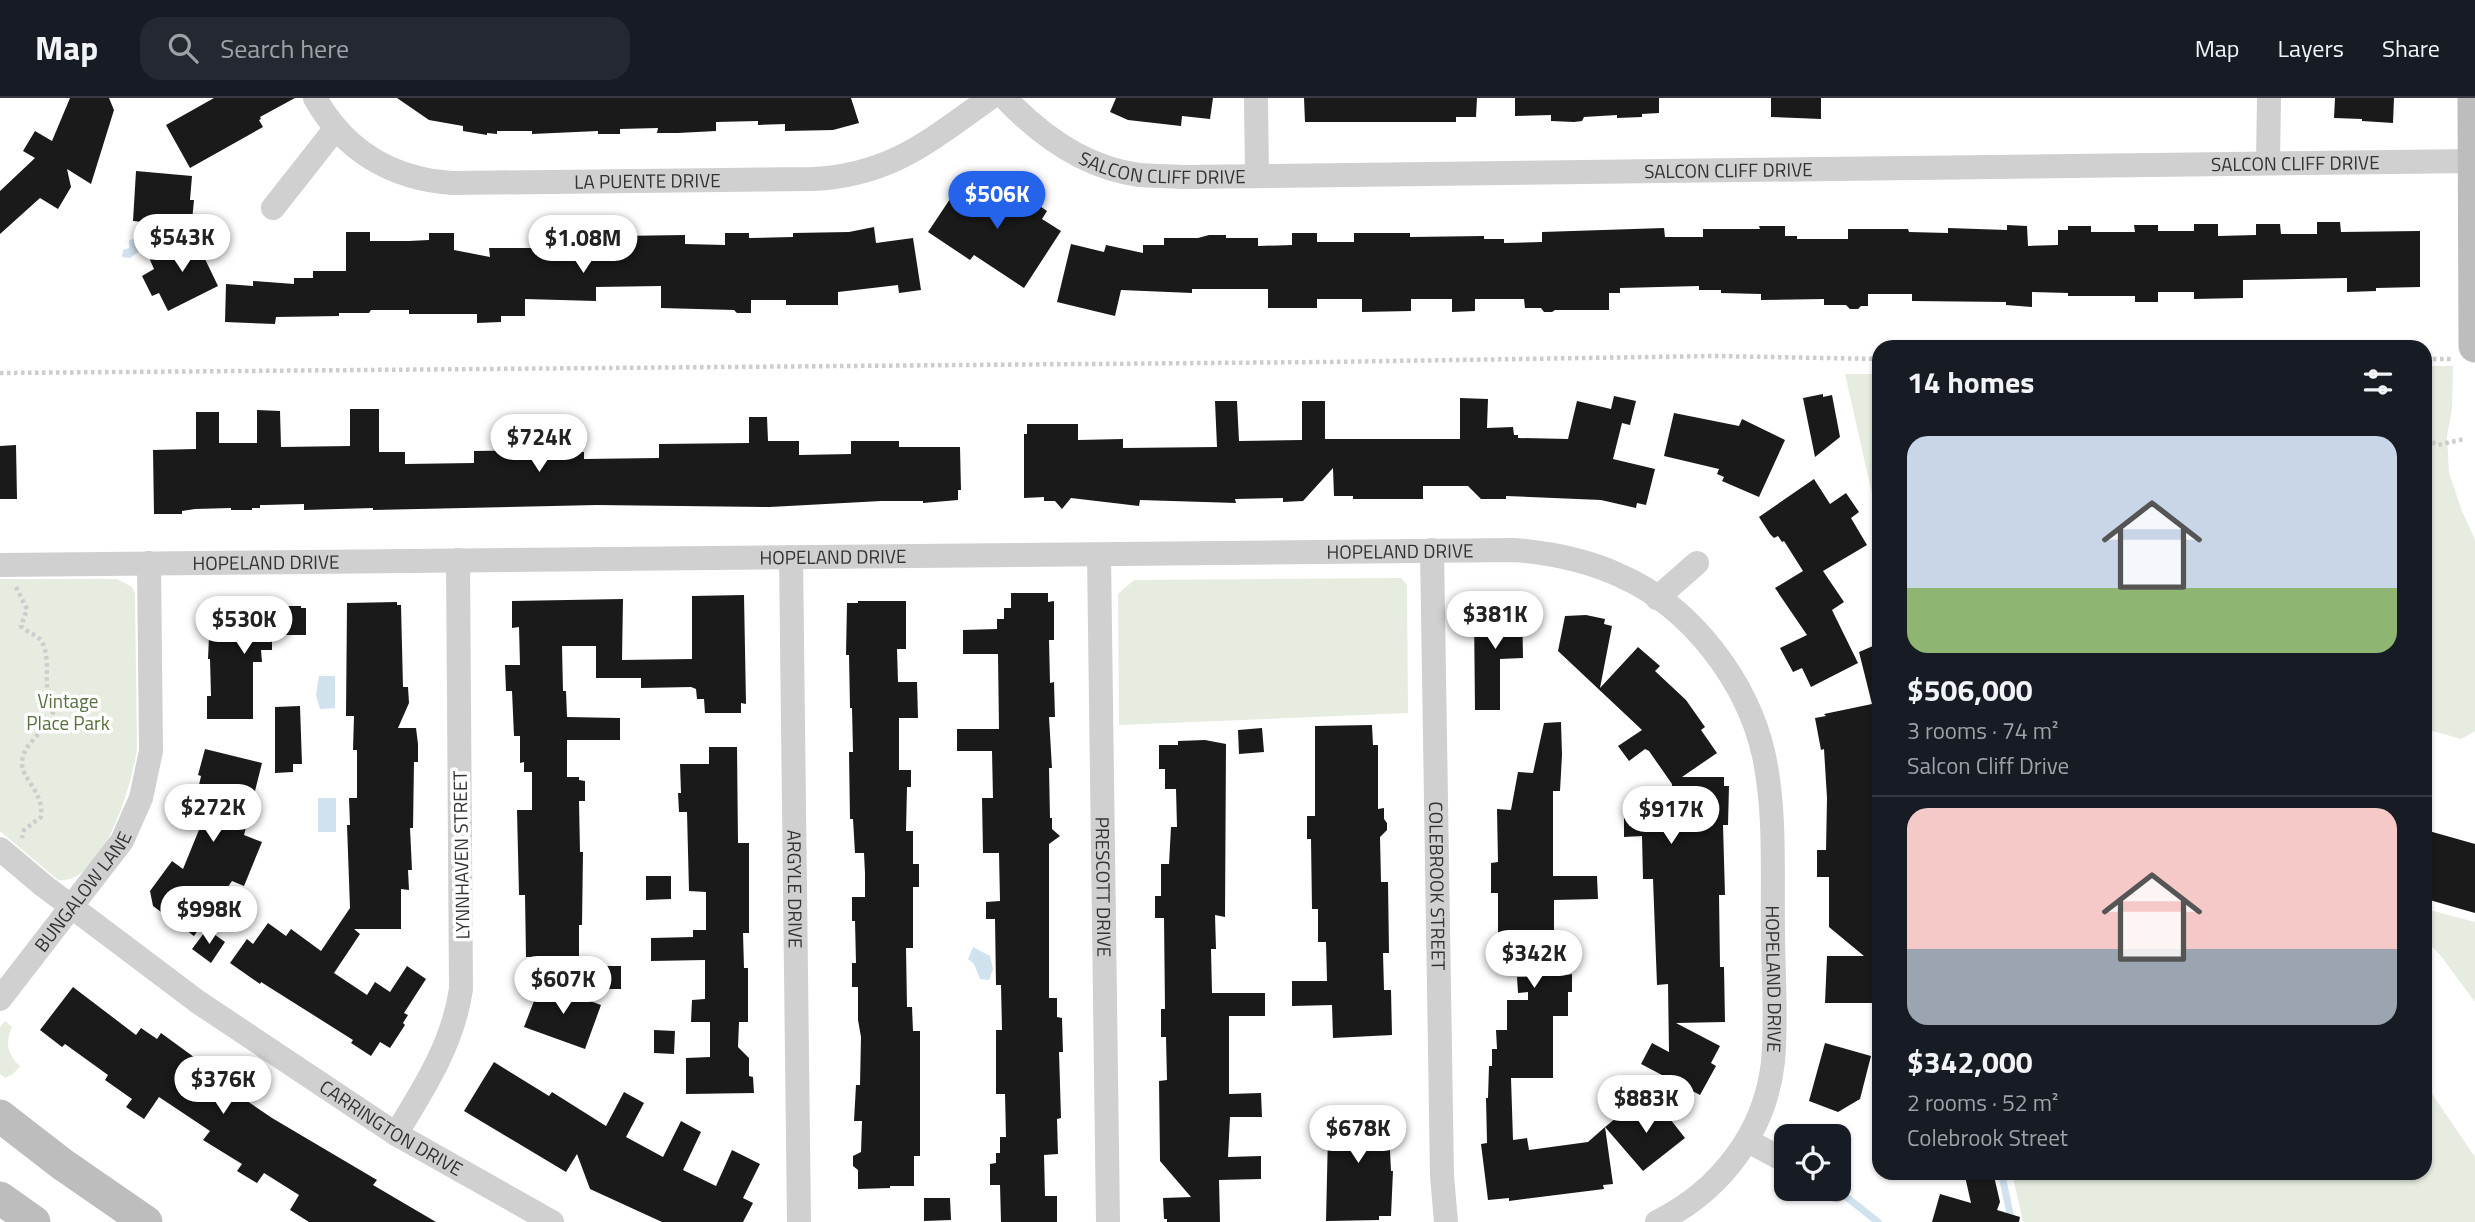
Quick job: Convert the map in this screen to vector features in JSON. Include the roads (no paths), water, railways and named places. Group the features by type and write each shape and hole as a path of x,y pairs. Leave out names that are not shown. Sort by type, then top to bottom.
{"main road":[{"path":"2474,98 2475,346"},
{"path":"0,1116 62,1164 146,1222"},
{"path":"0,1198 34,1222"}],"street":[{"name":"LA PUENTE DRIVE","path":"315,98 336,128 382,165 405,176 433,182 813,179 848,176 894,162 931,140 990,98"},
{"name":"SALCON CLIFF DRIVE","path":"1005,98 1042,133 1066,149 1098,163 1137,175 1257,176 2474,161"},
{"path":"1256,98 1257,176"},
{"path":"2268,162 2269,98"},
{"path":"273,208 336,128"},
{"name":"HOPELAND DRIVE","path":"0,565 1432,550 1514,550 1565,556 1624,577 1657,598 1692,627 1722,661 1751,714 1767,774 1772,818 1773,1062 1763,1104 1748,1140"},
{"name":"COLEBROOK STREET","path":"1432,550 1441,1162 1446,1222"},
{"name":"PRESCOTT DRIVE","path":"1099,555 1108,1222"},
{"name":"ARGYLE DRIVE","path":"792,557 799,1222"},
{"name":"LYNNHAVEN STREET","path":"396,1134 447,1044 461,989 458,560"},
{"name":"BUNGALOW LANE","path":"0,999 122,841 136,811 151,751 149,563"},
{"path":"1657,598 1697,563"},
{"name":"CARRINGTON DRIVE","path":"11,844 72,906 198,1002 396,1134 552,1222"},
{"path":"1657,1222 1687,1205 1712,1184 1748,1140 1774,1155"}],"water":[{"path":"155,231 162,234 160,242 147,246 130,258 122,257 123,250 129,248 129,240"},
{"path":"319,676 335,676 335,708 320,709 316,695"},
{"path":"318,798 336,798 336,832 318,832"},
{"path":"973,947 990,956 993,969 989,980 980,979 974,964 968,959"}],"waterway":[{"path":"2003,1180 2012,1222"},
{"path":"1851,1201 1878,1222"}],"park label":[{"name":"Vintage Place Park","path":"68,712"}]}
